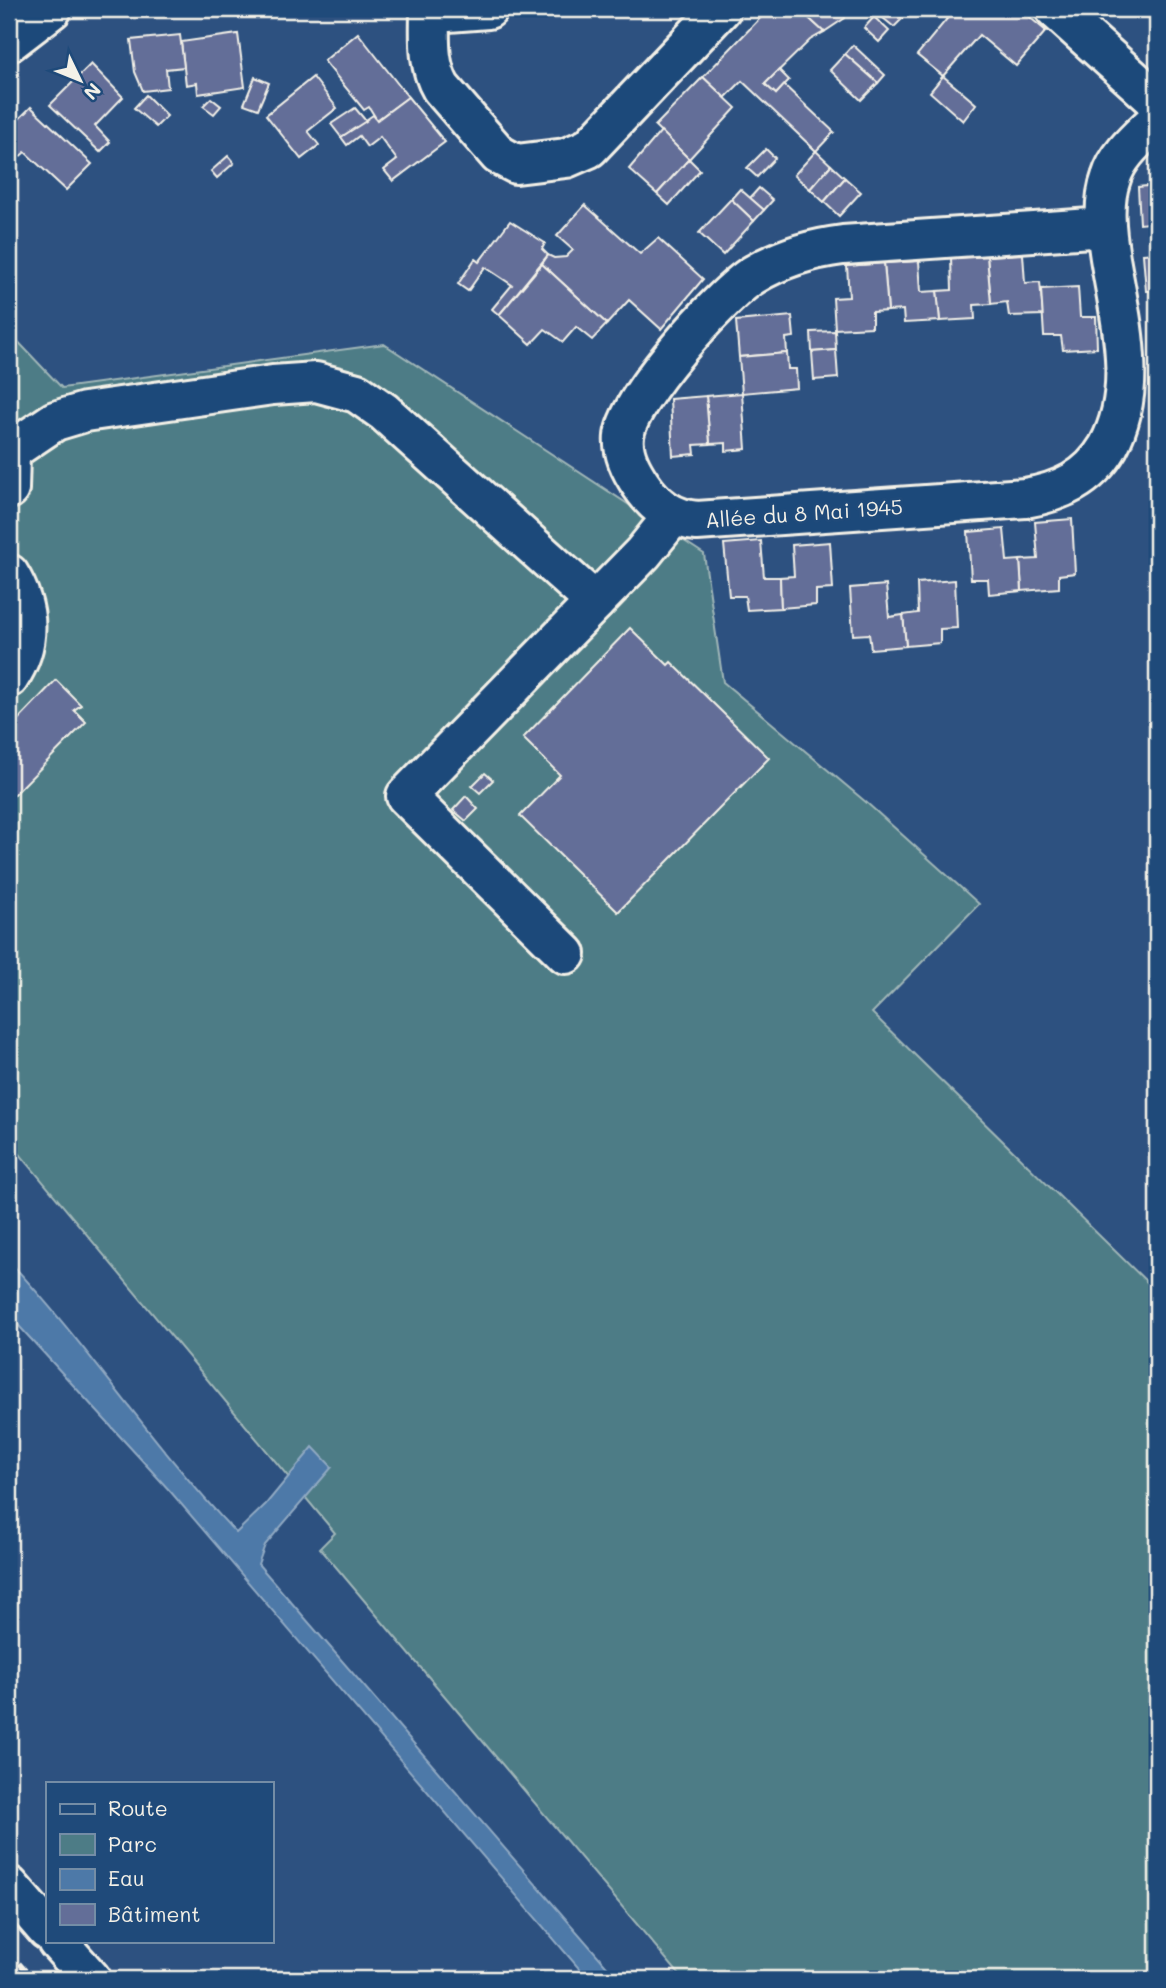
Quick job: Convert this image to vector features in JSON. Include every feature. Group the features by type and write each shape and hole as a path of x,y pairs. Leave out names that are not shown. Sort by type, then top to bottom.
{"street":[{"path":"9,42 52,9"},
{"path":"488,9 448,12 430,9 430,54 441,88 499,155 516,164 525,165 566,158 589,148 721,9"},
{"path":"1055,9 1157,101"},
{"name":"Allée du 8 Mai 1945","path":"673,516 685,520 713,521 1025,498 1072,484 1097,463 1106,450 1114,435 1124,396 1123,337 1106,226 1111,177 1129,148 1157,120"},
{"path":"566,954 405,796 643,554 673,516 648,495 631,469 623,439 626,426 654,380 722,300 751,276 785,258 823,248 1106,226"},
{"path":"9,465 55,421 85,412 273,385 316,382 344,388 384,412 594,602"},
{"path":"9,574 22,597 26,627 19,661 9,678"},
{"path":"9,1886 46,1929"},
{"path":"58,1942 91,1979"}],"green space":[{"path":"9,332 62,388 384,344 704,554 723,682 867,803 979,904 872,1013 1157,1292 1157,1979 683,1979 320,1548 335,1533 9,1141"}],"water":[{"path":"9,1261 67,1328 177,1466 236,1533 266,1504 313,1447 332,1467 265,1545 258,1564 618,1979 588,1979 170,1491 9,1315"}],"building":[{"path":"769,9 799,9 824,32 810,40 765,84 776,94 784,85 834,132 816,151 742,81 725,98 703,77"},
{"path":"799,9 843,9 845,18 824,32"},
{"path":"872,9 892,9 903,18 894,27"},
{"path":"955,9 1020,9 1046,31 1016,66 979,35 943,76 917,55"},
{"path":"874,17 889,31 879,42 864,28"},
{"path":"358,33 408,97 377,120 369,107 364,110 324,61"},
{"path":"238,34 245,87 198,94 197,83 186,85 181,42"},
{"path":"180,35 184,67 166,69 168,88 143,91 135,72 131,40"},
{"path":"853,45 885,75 878,83 845,54"},
{"path":"845,54 878,83 861,100 830,70"},
{"path":"91,64 123,97 95,126 110,142 100,152 50,105"},
{"path":"779,70 789,80 776,94 765,84"},
{"path":"943,76 976,104 963,121 930,92"},
{"path":"255,77 269,83 258,109 244,104"},
{"path":"313,77 337,108 308,131 319,145 301,159 266,115"},
{"path":"703,77 736,108 689,159 655,126"},
{"path":"146,95 167,116 156,127 134,108"},
{"path":"408,97 445,142 393,181 384,170 397,160 380,137 367,147 359,136 347,145 341,137 373,115 377,120"},
{"path":"211,98 221,106 214,114 203,106"},
{"path":"31,107 92,164 66,190 25,152 15,161 9,156 9,129"},
{"path":"355,108 366,121 341,137 331,124"},
{"path":"661,131 689,159 657,194 629,169"},
{"path":"766,149 775,158 757,177 747,168"},
{"path":"816,151 831,165 810,189 794,175"},
{"path":"228,156 234,163 217,178 211,171"},
{"path":"689,159 700,170 669,205 657,194"},
{"path":"831,165 845,178 824,202 810,189"},
{"path":"845,178 861,192 839,216 824,202"},
{"path":"1157,185 1157,222 1140,224 1138,187"},
{"path":"759,188 773,200 764,210 750,198"},
{"path":"740,189 764,210 754,221 731,199"},
{"path":"731,199 754,221 723,255 699,233"},
{"path":"585,205 640,254 658,238 703,279 661,329 629,300 607,324 542,264 548,255 554,258 566,257 573,250 557,236"},
{"path":"510,221 545,243 542,249 548,255 499,315 492,309 512,285 485,267 468,291 458,284 475,259 479,262"},
{"path":"1157,253 1157,291 1146,291 1143,254"},
{"path":"1023,254 1025,283 1040,282 1043,315 1009,316 1007,302 991,304 987,256"},
{"path":"987,256 991,304 974,305 975,319 940,321 937,291 952,290 951,258"},
{"path":"919,261 921,292 937,291 940,321 904,323 903,310 888,311 884,263"},
{"path":"884,263 888,311 872,312 872,327 835,329 833,298 849,297 847,266"},
{"path":"542,264 607,324 592,340 576,327 563,342 545,329 531,344 499,315"},
{"path":"1078,287 1080,317 1096,317 1097,348 1063,350 1061,336 1044,336 1041,289"},
{"path":"792,316 794,337 786,338 787,353 739,357 736,321"},
{"path":"835,331 836,350 812,352 811,332"},
{"path":"836,350 838,378 814,380 812,352"},
{"path":"787,353 788,369 796,369 797,388 742,393 739,357"},
{"path":"742,393 746,449 726,451 726,443 710,444 706,396"},
{"path":"706,396 710,444 694,445 695,454 673,456 670,399"},
{"path":"1157,460 1157,490 1153,491 1152,461"},
{"path":"1072,519 1075,573 1059,575 1059,588 1022,591 1020,560 1038,559 1035,522"},
{"path":"1004,529 1007,561 1020,560 1022,591 989,594 988,579 971,579 968,532"},
{"path":"761,541 764,577 780,577 781,608 747,610 745,596 729,596 724,544"},
{"path":"830,542 833,589 816,590 816,605 781,608 780,577 794,576 792,545"},
{"path":"955,580 957,628 940,629 940,643 906,646 903,615 918,613 917,583"},
{"path":"886,585 889,617 903,615 906,646 871,649 869,634 853,635 850,588"},
{"path":"630,628 668,665 671,662 769,758 618,912 520,816 560,775 523,738"},
{"path":"56,680 81,705 74,710 86,722 9,800 9,729"},
{"path":"485,773 493,780 480,793 472,786"},
{"path":"466,796 478,809 466,821 453,810"}],"railway":[{"path":"9,1952 33,1979"}]}
